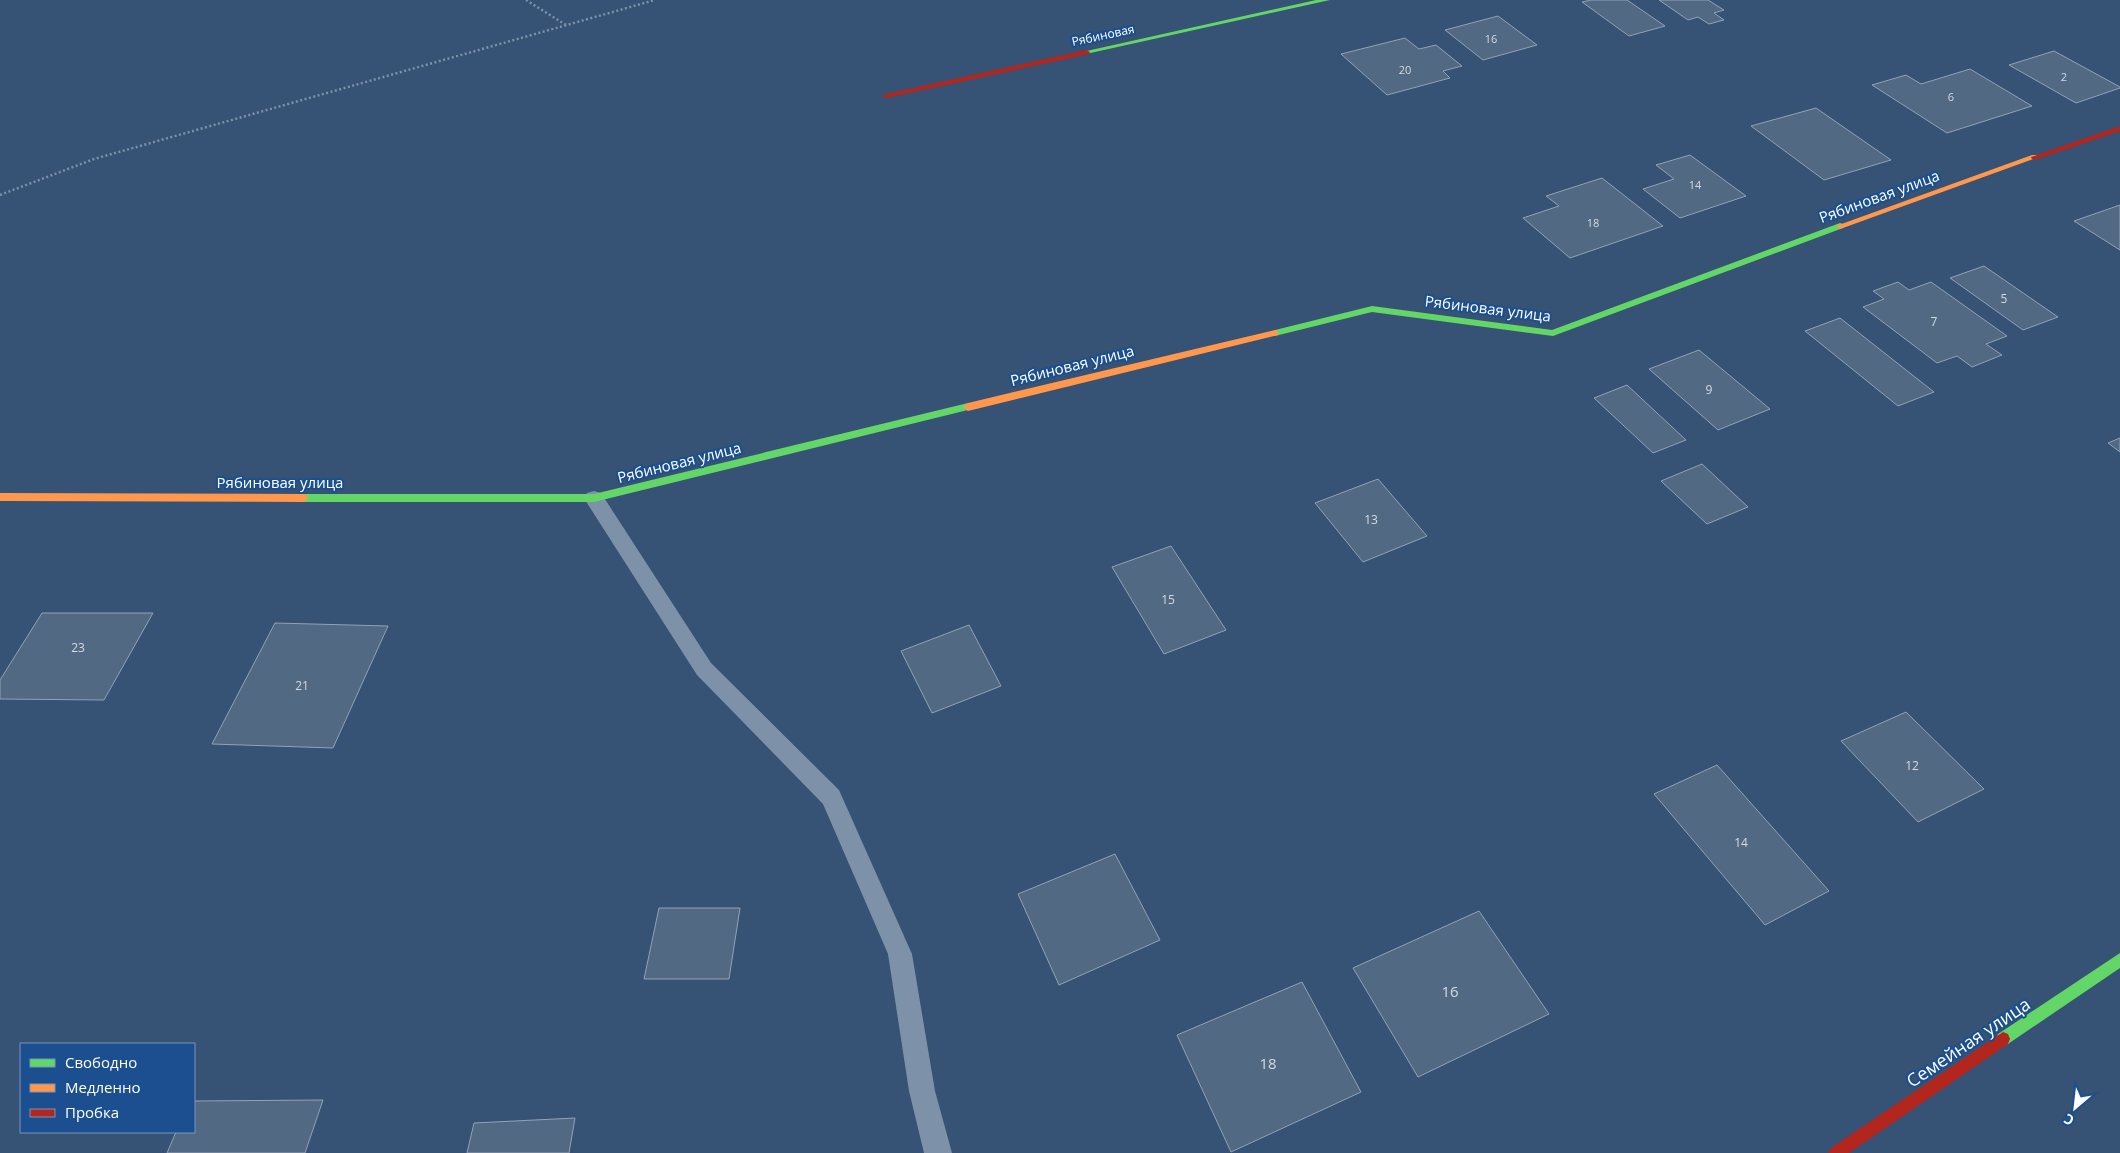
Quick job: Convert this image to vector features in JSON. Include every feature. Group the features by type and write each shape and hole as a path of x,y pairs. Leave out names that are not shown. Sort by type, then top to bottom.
{"street":[{"name":"Рябиновая","path":"886,96 1326,0"},
{"name":"Рябиновая улица","path":"0,497 594,498 1372,309 1553,333 1889,207 2120,128"},
{"name":"Семейная улица","path":"1836,1153 2120,960"}],"lane":[{"path":"594,498 704,669 831,796 900,954 922,1092 938,1153"}],"path":[{"path":"526,0 566,25"},
{"path":"0,195 94,159 655,0"}],"building":[{"path":"1591,0 1627,0 1665,26 1629,36 1582,2"},
{"path":"1659,0 1708,0 1724,10 1714,13 1724,20 1709,24 1698,17 1688,20"},
{"path":"1498,16 1537,45 1483,60 1445,30"},
{"path":"1405,38 1419,49 1436,45 1462,66 1443,71 1450,78 1387,95 1341,54"},
{"path":"2054,51 2120,88 2076,103 2009,65"},
{"path":"1970,69 2032,106 1947,133 1872,85 1906,75 1921,84"},
{"path":"1816,108 1891,160 1824,180 1751,126"},
{"path":"1690,155 1746,196 1680,218 1643,189 1674,179 1656,165"},
{"path":"1602,178 1663,226 1570,258 1523,218 1559,206 1546,196"},
{"path":"2120,205 2120,250 2074,221"},
{"path":"1984,266 2058,317 2023,330 1950,278"},
{"path":"1898,282 1909,290 1931,282 2007,336 1986,344 2002,355 1972,367 1957,356 1937,363 1863,307 1884,299 1873,291"},
{"path":"1840,318 1934,392 1898,406 1805,331"},
{"path":"1699,350 1770,409 1718,430 1649,369"},
{"path":"1627,385 1686,440 1653,453 1594,398"},
{"path":"2120,438 2120,452 2108,443"},
{"path":"1702,464 1748,507 1707,524 1661,481"},
{"path":"1378,479 1427,536 1363,562 1315,503"},
{"path":"1171,546 1226,630 1164,654 1112,567"},
{"path":"42,613 153,613 104,700 0,699 0,680"},
{"path":"275,623 388,626 333,748 212,744"},
{"path":"969,625 1001,686 932,713 901,651"},
{"path":"1906,712 1984,789 1918,822 1841,741"},
{"path":"1717,765 1829,891 1765,925 1654,794"},
{"path":"1115,854 1160,940 1059,985 1018,894"},
{"path":"659,908 740,908 729,979 644,979"},
{"path":"1479,911 1549,1014 1418,1077 1353,968"},
{"path":"1302,982 1361,1092 1231,1152 1177,1035"},
{"path":"323,1100 305,1153 167,1153 176,1133 195,1133 195,1101"},
{"path":"575,1118 569,1153 467,1153 474,1123"}],"traffic: fast":[{"path":"1086,52 1326,0"},
{"path":"1275,333 1372,309 1553,333 1840,226"},
{"path":"304,498 594,498 968,407"},
{"path":"2003,1039 2120,960"}],"traffic: slow":[{"path":"1840,226 2035,157"},
{"path":"968,407 1275,333"},
{"path":"0,497 304,498"}],"traffic: jam":[{"path":"886,96 1086,52"},
{"path":"2035,157 2120,128"},
{"path":"1836,1153 2003,1039"}]}
